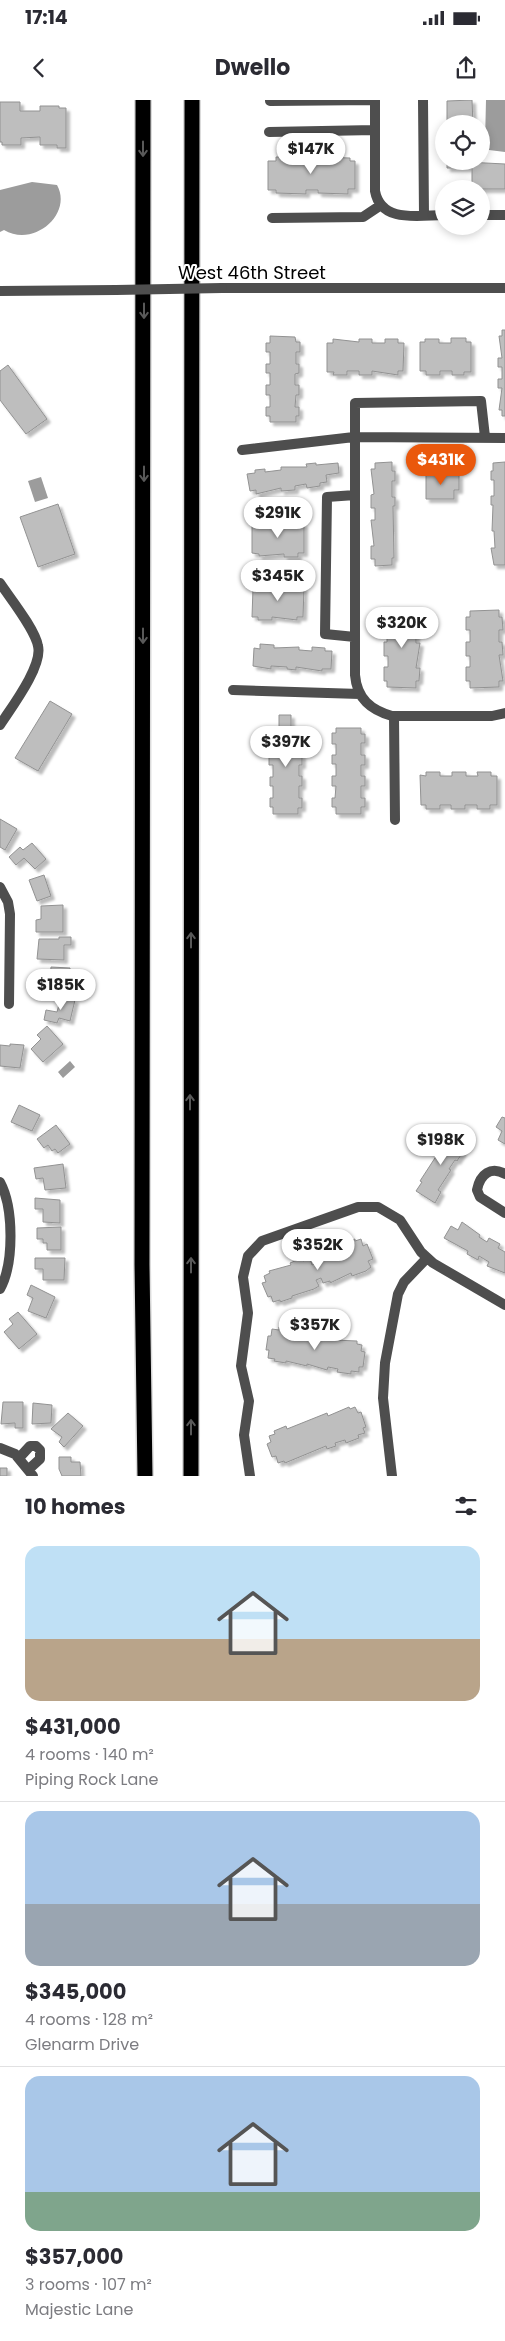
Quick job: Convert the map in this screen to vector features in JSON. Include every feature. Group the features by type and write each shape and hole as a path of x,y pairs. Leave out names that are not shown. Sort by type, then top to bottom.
{"highway":[{"path":"143,100 142,1265 145,1476"},
{"path":"191,1476 192,100"}],"street":[{"path":"270,101 375,100 375,191 381,205 388,212 399,216 435,215"},
{"path":"423,100 424,215"},
{"path":"269,132 375,130"},
{"path":"272,218 363,217 381,205"},
{"path":"490,215 505,215"},
{"name":"West 46th Street","path":"0,291 222,288 505,288"},
{"path":"485,438 481,401 355,403 355,676 360,694 377,711 394,716 492,716 505,713"},
{"path":"242,450 354,437 505,438"},
{"path":"354,495 327,497 325,634 355,637"},
{"path":"0,583 36,639 39,653 36,666 0,725"},
{"path":"233,690 360,694"},
{"path":"394,716 394,820"},
{"path":"0,887 8,902 10,914 9,1004"},
{"path":"505,1174 497,1170 484,1174 477,1190 480,1198 505,1213"},
{"path":"0,1182 8,1206 9,1259 7,1275 0,1289"},
{"path":"250,1476 244,1435 249,1401 241,1366 248,1313 243,1273 250,1253 258,1244 271,1237 362,1206 381,1208 402,1223 427,1258 442,1269 505,1306"},
{"path":"392,1476 383,1398 385,1363 398,1294 404,1282 427,1258"},
{"path":"0,1448 19,1458 31,1472 40,1459 40,1450 36,1446 30,1446 19,1458"}],"shaded area":[{"path":"486,100 505,100 505,152 490,150 490,115 486,115"},
{"path":"32,182 57,185 61,196 60,207 55,217 48,225 27,235 4,230 0,232 0,190"},
{"path":"41,477 48,498 35,502 28,481"},
{"path":"70,1061 75,1067 63,1078 58,1072"}],"building":[{"path":"472,100 473,115 447,115 447,101"},
{"path":"0,102 20,102 20,111 40,111 40,106 66,108 66,148 57,148 57,145 40,145 40,137 21,138 21,145 2,145 2,142 0,142"},
{"path":"276,157 307,157 308,161 317,161 317,157 350,158 350,161 355,161 355,189 348,189 348,194 318,193 318,190 306,190 306,194 276,193 276,190 268,190 268,161 276,161"},
{"path":"490,163 505,164 505,189 490,189 490,180 472,180 472,170 490,170"},
{"path":"502,330 505,330 505,416 502,416 502,410 499,410 502,388 498,388 498,379 502,379 502,367 498,367 498,358 502,358 499,336 502,336"},
{"path":"270,336 295,337 296,342 300,342 300,352 296,352 296,364 299,364 299,373 295,374 295,385 299,385 299,395 296,395 295,407 299,407 299,416 296,416 296,422 270,422 270,416 266,416 266,407 270,407 270,395 266,395 266,385 270,385 270,373 266,373 266,364 270,364 270,352 266,352 266,343 270,343"},
{"path":"451,338 466,338 466,342 471,342 471,372 464,372 464,375 452,375 452,371 440,371 440,375 426,375 426,371 420,371 420,342 425,342 425,339 439,339 439,343 451,343"},
{"path":"333,339 359,342 359,339 372,339 372,343 385,343 385,339 398,339 398,343 404,343 403,371 398,371 398,375 372,371 372,375 359,375 359,371 347,371 347,375 333,375 334,372 327,372 327,343 333,343"},
{"path":"8,365 47,419 26,434 0,400 0,371"},
{"path":"392,462 392,471 395,471 395,481 392,481 392,497 395,497 395,506 393,506 394,558 392,558 392,565 375,566 375,559 371,559 371,546 374,546 371,520 375,520 375,508 371,508 371,495 374,494 371,469 375,469 375,463"},
{"path":"505,462 505,565 494,565 491,548 495,548 494,531 492,531 493,505 491,505 491,496 494,496 494,480 491,480 491,471 493,471 493,463"},
{"path":"316,463 316,465 338,463 339,473 326,475 327,482 320,483 320,486 307,488 306,484 295,486 295,490 281,491 281,488 256,494 256,490 250,491 247,474 255,473 255,470 265,469 265,472 281,470 281,467 307,467 306,464"},
{"path":"426,471 435,471 435,475 459,475 459,490 454,490 454,499 426,499"},
{"path":"58,504 75,554 38,567 20,517"},
{"path":"258,521 272,521 272,524 283,524 283,521 297,521 297,524 304,524 304,553 298,553 298,557 284,557 284,554 259,556 259,554 252,553 252,524 258,524"},
{"path":"284,584 298,585 298,588 304,588 303,617 297,617 297,620 272,617 272,620 258,620 258,617 252,617 253,588 258,588 259,585 284,588"},
{"path":"387,610 416,611 416,617 420,617 420,631 416,630 416,643 420,643 416,668 420,668 419,681 416,681 416,688 387,687 387,681 384,681 384,667 388,667 388,656 384,656 384,642 387,642 387,630 384,630 384,617 387,617"},
{"path":"499,610 499,617 502,617 503,630 499,630 499,642 502,642 503,655 499,655 503,681 499,681 499,687 470,688 470,681 466,681 466,667 470,667 470,656 466,656 466,642 470,642 470,630 466,630 466,617 470,617 470,611"},
{"path":"260,644 274,645 274,648 299,647 299,650 312,651 312,647 325,648 325,651 332,651 331,669 322,669 322,671 296,667 296,670 287,669 287,667 271,666 271,669 253,666 254,648 260,649"},
{"path":"50,701 72,714 38,771 15,758"},
{"path":"279,715 291,715 291,728 298,728 298,734 302,734 302,743 299,743 299,755 302,755 302,765 299,765 299,776 302,776 302,786 299,786 299,798 302,798 302,808 298,808 298,814 273,814 273,807 270,807 270,798 273,798 273,786 270,786 270,777 273,777 273,765 269,765 269,755 273,755 270,734 273,734 273,728 279,728"},
{"path":"336,728 361,728 361,734 365,734 365,743 361,743 361,755 365,755 365,765 361,765 361,776 365,776 365,786 361,786 361,798 365,798 365,807 361,807 361,814 336,814 336,807 332,807 332,798 335,798 336,786 332,786 332,776 336,776 336,764 332,764 332,755 336,755 336,744 332,744 332,733 336,733"},
{"path":"426,772 440,772 440,776 452,776 452,772 466,772 466,776 478,776 477,772 491,772 491,776 497,776 497,805 490,805 490,809 477,809 477,805 465,805 465,809 451,809 451,805 440,805 440,809 426,809 426,805 421,805 420,775 426,776"},
{"path":"0,819 17,829 5,850 0,847"},
{"path":"32,843 46,859 35,869 24,858 16,865 9,857 20,847 23,850"},
{"path":"44,875 51,896 37,901 29,880"},
{"path":"63,905 63,932 36,932 36,920 41,919 41,906"},
{"path":"59,937 71,937 71,945 64,945 64,960 37,959 39,939 59,939"},
{"path":"51,967 70,968 69,992 44,992 45,980 50,980"},
{"path":"61,997 75,1000 70,1021 59,1018 57,1023 44,1020 46,1010 57,1012"},
{"path":"47,1026 63,1044 43,1062 31,1049 41,1039 37,1035"},
{"path":"10,1044 24,1045 20,1068 0,1066 0,1045 10,1046"},
{"path":"19,1105 40,1115 32,1131 11,1122"},
{"path":"502,1117 505,1118 505,1144 498,1140 502,1131 496,1127"},
{"path":"56,1125 70,1144 58,1153 55,1149 52,1151 48,1145 44,1148 37,1139"},
{"path":"449,1129 467,1141 461,1150 463,1152 449,1169 451,1170 438,1190 441,1192 435,1203 416,1191 422,1182 420,1181 446,1141 443,1139"},
{"path":"63,1164 66,1188 45,1190 43,1178 36,1179 34,1168"},
{"path":"35,1198 60,1200 60,1223 43,1222 43,1209 35,1209"},
{"path":"462,1222 487,1242 489,1238 500,1244 498,1248 505,1252 505,1273 487,1266 489,1262 479,1256 478,1260 467,1254 468,1251 444,1238 451,1226 458,1230"},
{"path":"61,1227 61,1250 47,1250 47,1243 43,1243 43,1239 37,1239 37,1228"},
{"path":"355,1239 355,1241 361,1239 363,1246 367,1244 373,1259 368,1261 371,1267 366,1271 352,1276 351,1273 330,1283 330,1281 323,1283 321,1278 316,1280 319,1286 314,1289 280,1302 280,1300 273,1302 271,1296 268,1297 262,1283 266,1282 264,1276 270,1273 269,1271 291,1265 290,1263 302,1258 303,1261 310,1258 312,1265 317,1263 314,1255 332,1248 333,1251 342,1247 341,1244"},
{"path":"35,1258 65,1258 64,1280 43,1280 43,1269 35,1269"},
{"path":"31,1285 55,1297 46,1318 28,1311 33,1298 27,1295"},
{"path":"18,1312 37,1334 19,1349 4,1332 13,1324 9,1319"},
{"path":"279,1327 293,1329 292,1332 314,1334 314,1336 335,1337 334,1340 357,1341 357,1344 362,1345 361,1351 365,1352 363,1367 359,1367 359,1372 351,1371 351,1374 337,1372 338,1369 328,1367 327,1370 307,1364 307,1366 286,1361 286,1363 274,1361 275,1359 268,1358 269,1350 266,1350 268,1336 271,1336 272,1329 279,1330"},
{"path":"3,1402 23,1402 23,1428 15,1428 15,1423 1,1424"},
{"path":"33,1403 52,1405 51,1423 32,1424"},
{"path":"349,1407 350,1409 355,1407 358,1413 361,1412 366,1427 363,1428 365,1433 358,1435 359,1438 346,1443 345,1440 335,1443 336,1446 327,1449 326,1446 285,1463 284,1461 278,1463 276,1456 272,1457 267,1444 271,1442 269,1436 275,1434 274,1431 286,1426 287,1429 327,1413 328,1416"},
{"path":"68,1413 83,1426 64,1447 59,1442 62,1437 51,1429"},
{"path":"59,1457 71,1457 71,1462 80,1462 81,1476 62,1476 59,1469"},
{"path":"0,1468 7,1468 7,1476 0,1476"}]}
